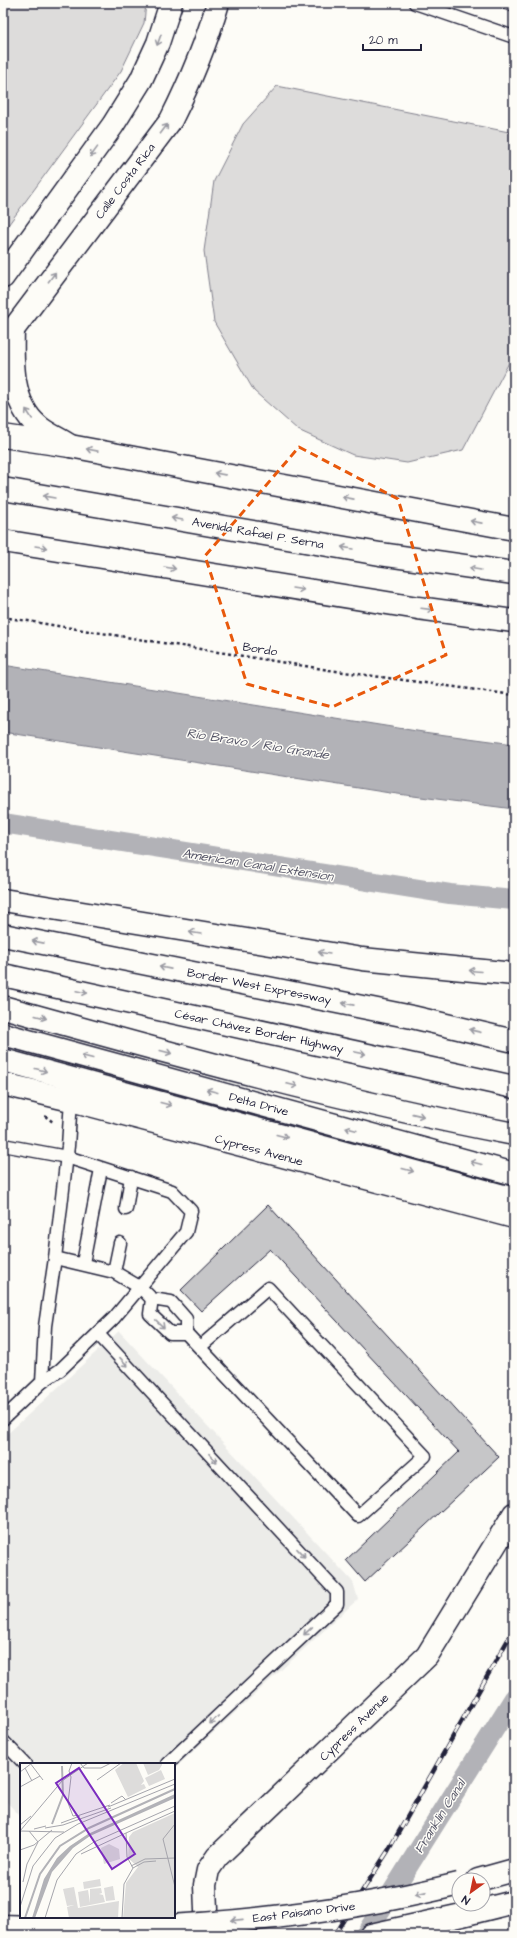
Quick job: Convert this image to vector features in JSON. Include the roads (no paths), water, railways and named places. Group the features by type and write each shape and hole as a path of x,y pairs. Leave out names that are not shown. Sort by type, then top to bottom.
{"main road":[{"path":"3,277 113,125 141,80 158,43 171,3"},
{"name":"Calle Costa Rica","path":"8,336 171,120 190,82 209,32 218,3"},
{"path":"8,336 12,372 21,401 28,414 38,426 70,446"},
{"path":"3,436 70,446 514,530"},
{"name":"Avenida Rafael P. Serna","path":"3,490 380,554 514,573"},
{"path":"3,541 410,607 514,621"},
{"path":"3,900 362,959 514,974"},
{"name":"Border West Expressway","path":"3,935 412,1017 513,1040"},
{"name":"César Chávez Border Highway","path":"3,975 508,1086"},
{"path":"3,1007 220,1067 425,1117 514,1134"},
{"name":"Delta Drive","path":"3,1034 514,1174"},
{"name":"Delta Drive","path":"3,1060 514,1199"},
{"name":"Cypress Avenue","path":"3,1084 71,1100 514,1217"},
{"name":"Cypress Avenue","path":"207,1935 205,1885 208,1870 217,1857 427,1656 514,1514"},
{"path":"491,1876 514,1870"},
{"name":"East Paisano Drive","path":"3,1926 145,1928 227,1922 328,1910 407,1897 451,1886"},
{"path":"371,1935 514,1902"}],"lane":[{"path":"415,3 514,37"},
{"path":"507,3 514,5"},
{"path":"42,1382 45,1326 67,1157 71,1100"},
{"path":"3,1145 67,1157 101,1169 172,1190 191,1211 186,1232 141,1288 98,1334 60,1370 42,1382 3,1419"},
{"path":"83,1263 101,1169"},
{"path":"126,1209 132,1177"},
{"path":"114,1272 120,1243"},
{"path":"55,1258 83,1263 114,1272 141,1288 152,1299 170,1302 186,1319 186,1333 200,1348 358,1516 425,1456 268,1288 200,1348"},
{"path":"152,1299 150,1314 170,1333 186,1333"},
{"path":"98,1334 337,1592 337,1604 168,1763"},
{"path":"3,1741 24,1763"}],"water":[{"name":"Río Bravo / Rio Grande","path":"3,665 423,732 514,744 514,809 390,793 3,732"}],"waterway":[{"name":"American Canal Extension","path":"3,823 450,894 514,900"},
{"name":"Franklin Canal","path":"365,1935 514,1698"}],"railway":[{"path":"334,1935 388,1851 514,1629"}]}
